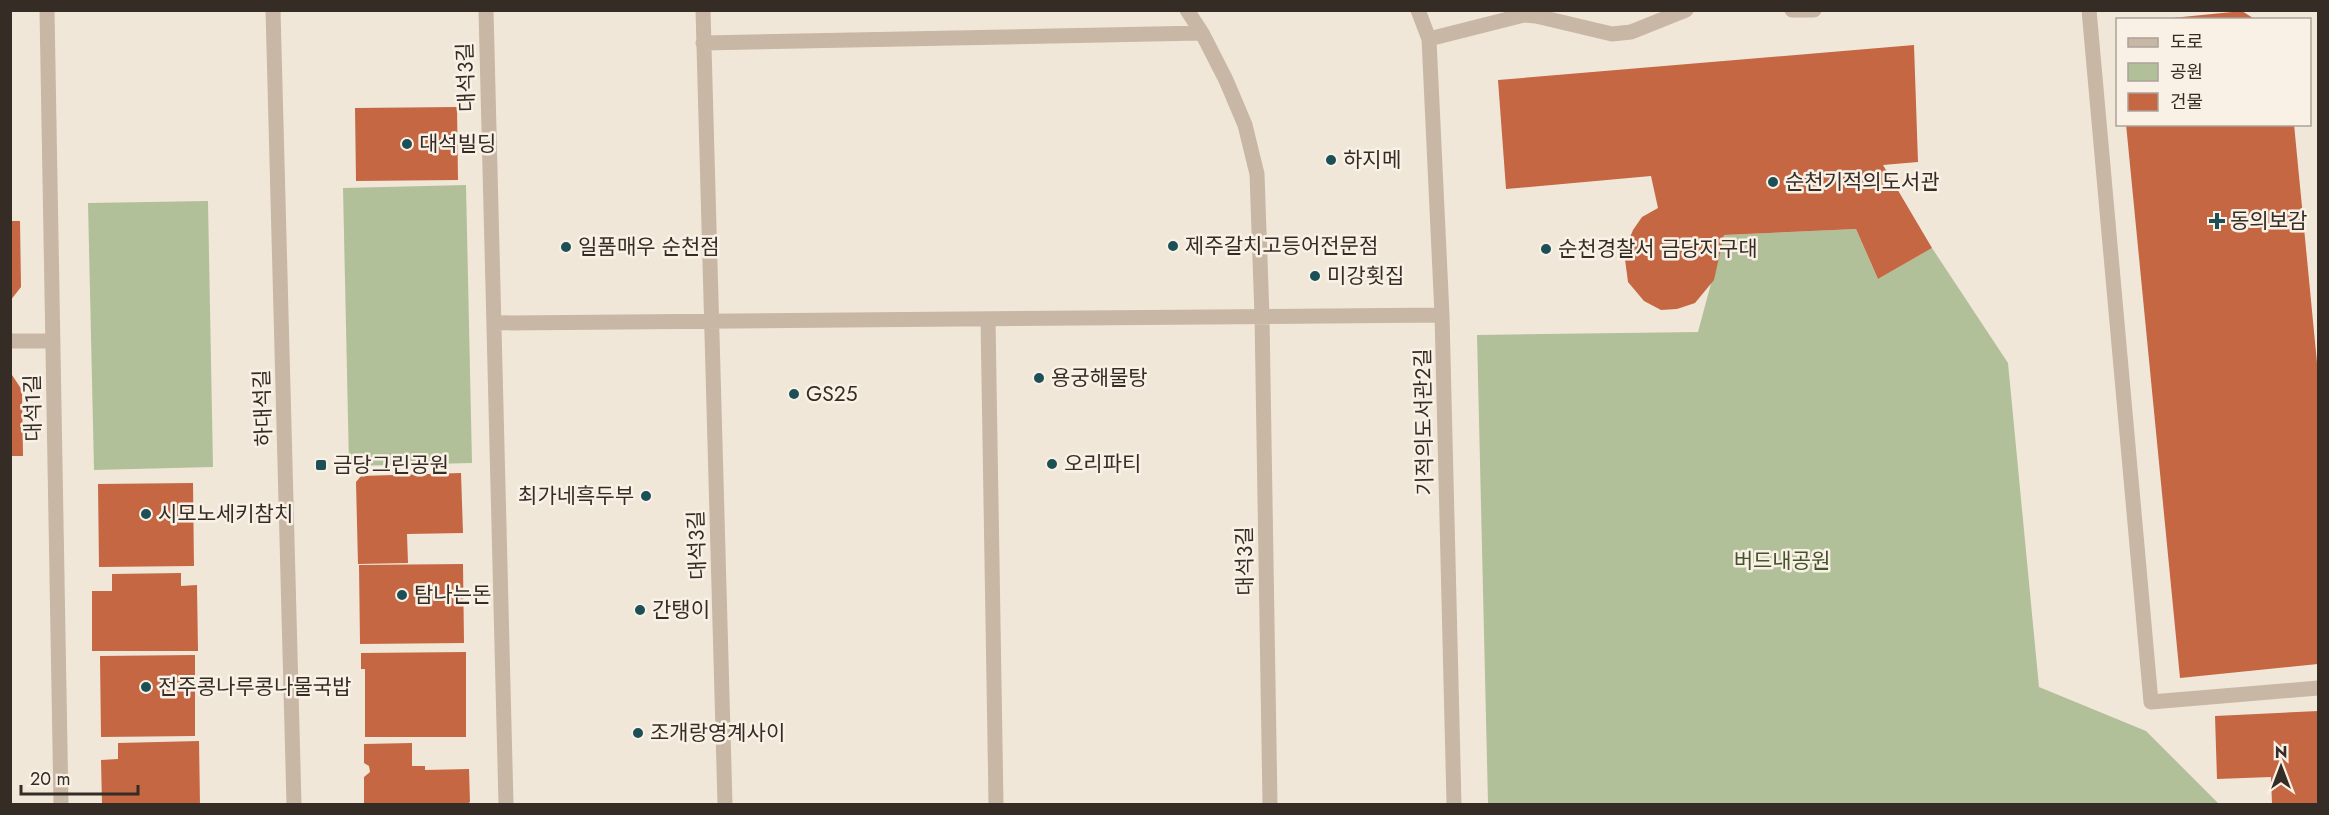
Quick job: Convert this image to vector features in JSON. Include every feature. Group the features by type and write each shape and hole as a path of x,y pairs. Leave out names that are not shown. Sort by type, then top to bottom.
{"street":[{"name":"대석1길","path":"47,10 61,804"},
{"name":"하대석길","path":"273,10 294,804"},
{"name":"대석3길","path":"486,10 506,804"},
{"name":"대석3길","path":"703,10 725,804"},
{"name":"대석3길","path":"1187,10 1202,33 1226,80 1245,125 1257,174 1262,316 1270,804"},
{"name":"기적의도서관2길","path":"1418,10 1429,39 1442,315 1454,804"},
{"path":"1429,39 1524,15 1612,34 1622,34 1686,10"},
{"path":"1792,10 1814,10"},
{"path":"2090,10 2151,702 2319,688"},
{"path":"703,43 1202,33"},
{"path":"494,323 1442,315"},
{"path":"988,319 996,804"},
{"path":"10,341 53,341"}],"green space":[{"path":"466,185 472,463 349,466 343,188"},
{"path":"208,201 213,467 94,470 88,203"},
{"name":"버드내공원","path":"1856,229 1878,279 1932,248 2008,363 2039,687 2146,731 2219,804 1488,804 1477,335 1698,332 1724,235"}],"building":[{"path":"2242,11 2253,18 2172,18"},
{"name":"순천기적의도서관","path":"1914,45 1918,162 1883,165 1932,248 1878,279 1856,229 1724,235 1714,280 1695,303 1677,309 1661,310 1644,301 1628,282 1624,252 1633,230 1642,217 1658,208 1651,176 1506,189 1498,80"},
{"name":"대석빌딩","path":"457,107 458,180 356,181 355,108"},
{"path":"2126,126 2294,126 2318,373 2318,664 2180,678"},
{"path":"10,221 20,221 21,287 10,301"},
{"path":"10,372 22,390 23,456 10,456"},
{"path":"461,473 463,533 407,534 408,563 358,564 356,482 361,476"},
{"path":"193,483 194,566 99,567 98,484"},
{"path":"463,564 464,643 360,644 359,565"},
{"path":"181,573 181,586 197,585 198,651 92,651 92,591 112,591 112,574"},
{"path":"466,652 466,737 365,737 365,669 361,669 361,653"},
{"path":"195,655 195,736 101,737 100,656"},
{"path":"2318,711 2318,804 2272,804 2271,777 2217,779 2215,716"},
{"path":"199,741 200,804 102,804 101,760 118,759 118,743"},
{"path":"412,743 412,766 425,766 425,770 469,769 470,802 467,804 364,804 364,777 370,772 369,766 364,763 364,744"}],"place":[{"name":"대석빌딩","path":"407,144"},
{"name":"하지메","path":"1331,160"},
{"name":"순천기적의도서관","path":"1773,182"},
{"name":"동의보감","path":"2217,221"},
{"name":"제주갈치고등어전문점","path":"1173,246"},
{"name":"일품매우 순천점","path":"566,247"},
{"name":"순천경찰서 금당지구대","path":"1546,249"},
{"name":"미강횟집","path":"1315,276"},
{"name":"용궁해물탕","path":"1039,378"},
{"name":"GS25","path":"794,394"},
{"name":"오리파티","path":"1052,464"},
{"name":"금당그린공원","path":"321,465"},
{"name":"최가네흑두부","path":"646,496"},
{"name":"시모노세키참치","path":"146,514"},
{"name":"탐나는돈","path":"402,595"},
{"name":"간탱이","path":"640,610"},
{"name":"전주콩나루콩나물국밥","path":"146,687"},
{"name":"조개랑영계사이","path":"638,733"}]}
